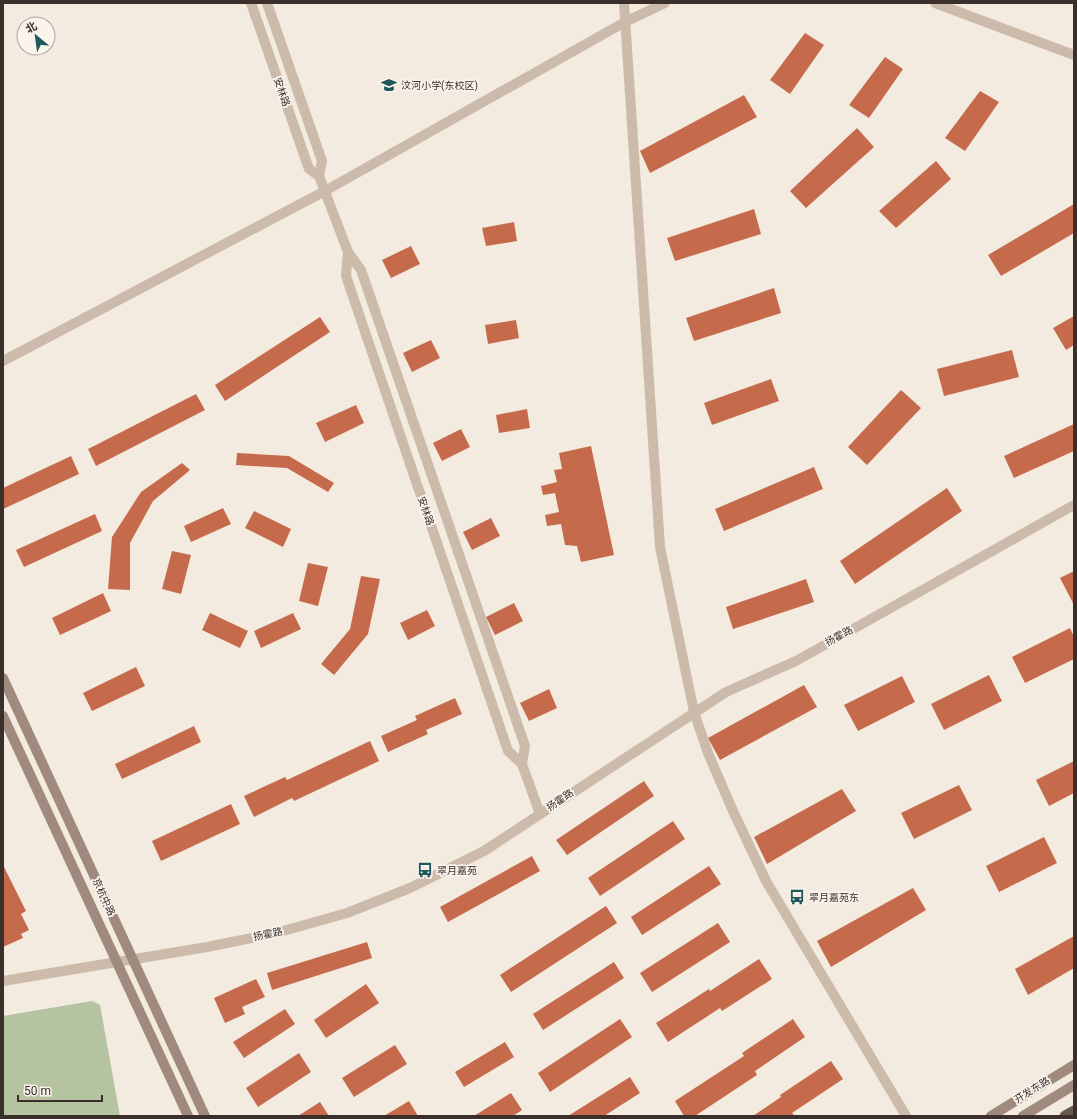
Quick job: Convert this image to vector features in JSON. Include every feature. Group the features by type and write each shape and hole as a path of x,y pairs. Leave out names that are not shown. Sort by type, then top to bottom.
{"highway":[{"path":"1065,1116 1074,1111"}],"main road":[{"name":"京杭中路","path":"3,678 205,1116"},
{"name":"京杭中路","path":"3,716 188,1116"},
{"name":"开发东路","path":"991,1116 1074,1064"},
{"name":"开发东路","path":"1023,1116 1074,1085"}],"street":[{"name":"安林路","path":"251,3 308,169 319,176"},
{"name":"安林路","path":"267,3 322,161 319,176 348,252 361,270 525,746 522,764"},
{"path":"624,3 660,547 694,712 708,752 732,811 766,881 906,1116"},
{"path":"3,361 325,191 625,22 665,3"},
{"path":"935,3 1074,55"},
{"name":"安林路","path":"348,252 346,276 508,751 522,764 540,814"},
{"path":"420,492 435,484"},
{"name":"扬霍路","path":"3,981 276,933 347,913 410,888 484,851 726,692 796,661 1074,505"}],"green space":[{"path":"92,1001 100,1005 120,1116 3,1116 3,1016"}],"building":[{"path":"805,33 824,45 790,94 770,80"},
{"path":"885,57 903,69 869,118 849,105"},
{"path":"980,91 999,102 965,151 945,138"},
{"path":"744,95 757,117 650,173 640,151"},
{"path":"857,128 874,147 806,208 790,191"},
{"path":"936,161 951,179 896,228 879,211"},
{"path":"1074,204 1074,233 1001,276 988,255"},
{"path":"754,209 761,234 675,261 667,238"},
{"path":"514,222 517,241 486,246 482,228"},
{"path":"411,246 420,264 391,278 382,260"},
{"path":"774,288 781,313 694,341 686,318"},
{"path":"1074,316 1074,345 1066,350 1053,328"},
{"path":"320,317 330,332 225,401 215,385"},
{"path":"516,320 519,338 488,344 485,325"},
{"path":"431,340 440,358 412,372 403,353"},
{"path":"1012,350 1019,377 944,396 937,369"},
{"path":"771,379 779,401 712,425 704,403"},
{"path":"901,390 921,408 867,465 848,447"},
{"path":"196,394 205,410 96,466 88,449"},
{"path":"356,405 364,423 325,442 316,423"},
{"path":"527,409 530,428 499,433 496,415"},
{"path":"1074,424 1074,451 1014,478 1004,456"},
{"path":"461,429 470,447 442,461 433,443"},
{"path":"591,446 614,555 581,562 577,546 565,545 561,524 547,526 545,515 559,512 555,493 543,495 541,486 557,482 554,470 562,469 559,453"},
{"path":"237,453 289,456 334,483 328,492 287,468 236,465"},
{"path":"71,456 79,474 3,509 3,488"},
{"path":"182,463 190,470 153,501 130,543 130,590 108,589 112,537 141,492"},
{"path":"814,467 823,489 724,531 715,509"},
{"path":"947,488 962,511 855,584 840,561"},
{"path":"223,508 231,524 191,542 184,526"},
{"path":"254,511 291,529 283,547 245,528"},
{"path":"95,514 102,531 24,567 16,550"},
{"path":"491,518 500,536 472,550 463,532"},
{"path":"172,551 191,555 181,594 162,589"},
{"path":"308,563 328,567 318,606 299,601"},
{"path":"1074,571 1074,605 1060,578"},
{"path":"361,576 380,579 368,634 334,675 321,664 350,629"},
{"path":"806,579 814,602 733,629 726,607"},
{"path":"103,593 111,611 60,635 52,618"},
{"path":"514,603 523,621 495,635 486,617"},
{"path":"427,610 435,626 408,640 400,623"},
{"path":"210,613 248,631 240,648 202,630"},
{"path":"293,613 301,629 261,648 254,631"},
{"path":"1070,628 1074,637 1074,659 1025,683 1012,657"},
{"path":"136,667 145,686 92,711 83,693"},
{"path":"989,675 1002,701 944,730 931,704"},
{"path":"902,676 915,702 858,731 844,705"},
{"path":"804,685 817,707 720,760 708,738"},
{"path":"549,689 557,708 529,721 520,703"},
{"path":"455,698 462,714 426,730 428,734 388,752 381,736 417,720 415,716"},
{"path":"194,726 201,742 122,779 115,764"},
{"path":"370,741 379,761 294,801 292,798 254,817 244,796 285,777 287,780"},
{"path":"1074,761 1074,793 1049,806 1036,780"},
{"path":"644,781 654,796 567,855 556,840"},
{"path":"959,785 972,810 914,839 901,813"},
{"path":"842,789 856,811 767,864 754,837"},
{"path":"231,804 240,824 161,861 152,841"},
{"path":"673,821 685,839 600,896 588,878"},
{"path":"1044,837 1057,863 999,892 986,866"},
{"path":"532,856 540,871 448,922 440,907"},
{"path":"3,865 26,911 21,914 29,930 21,934 23,938 3,947"},
{"path":"709,866 721,884 642,935 631,917"},
{"path":"913,888 926,910 831,967 817,941"},
{"path":"606,906 617,923 511,992 500,975"},
{"path":"718,923 730,942 652,992 640,973"},
{"path":"1074,936 1074,968 1028,995 1015,969"},
{"path":"367,942 372,958 272,990 267,973"},
{"path":"759,959 772,979 722,1011 720,1008 668,1042 656,1023 709,989 710,991"},
{"path":"614,962 624,978 543,1030 533,1014"},
{"path":"256,979 265,997 242,1007 245,1014 225,1023 214,998"},
{"path":"366,984 379,1003 326,1038 314,1020"},
{"path":"285,1009 295,1024 244,1058 233,1042"},
{"path":"620,1019 632,1037 550,1092 538,1073"},
{"path":"793,1019 805,1037 755,1071 757,1075 695,1116 684,1116 675,1101 744,1056 742,1053"},
{"path":"505,1042 514,1057 464,1087 455,1072"},
{"path":"395,1045 407,1064 354,1097 342,1078"},
{"path":"299,1053 311,1072 258,1107 246,1088"},
{"path":"831,1061 843,1079 792,1113 795,1116 753,1116 781,1097 780,1095"},
{"path":"630,1077 640,1093 604,1116 568,1116"},
{"path":"511,1093 522,1110 513,1116 474,1116"},
{"path":"409,1101 418,1116 384,1116"},
{"path":"320,1102 329,1116 298,1116"}],"place":[{"name":"汶河小学(东校区)","path":"389,85"},
{"name":"翠月嘉苑","path":"425,870"},
{"name":"翠月嘉苑东","path":"797,897"}]}
